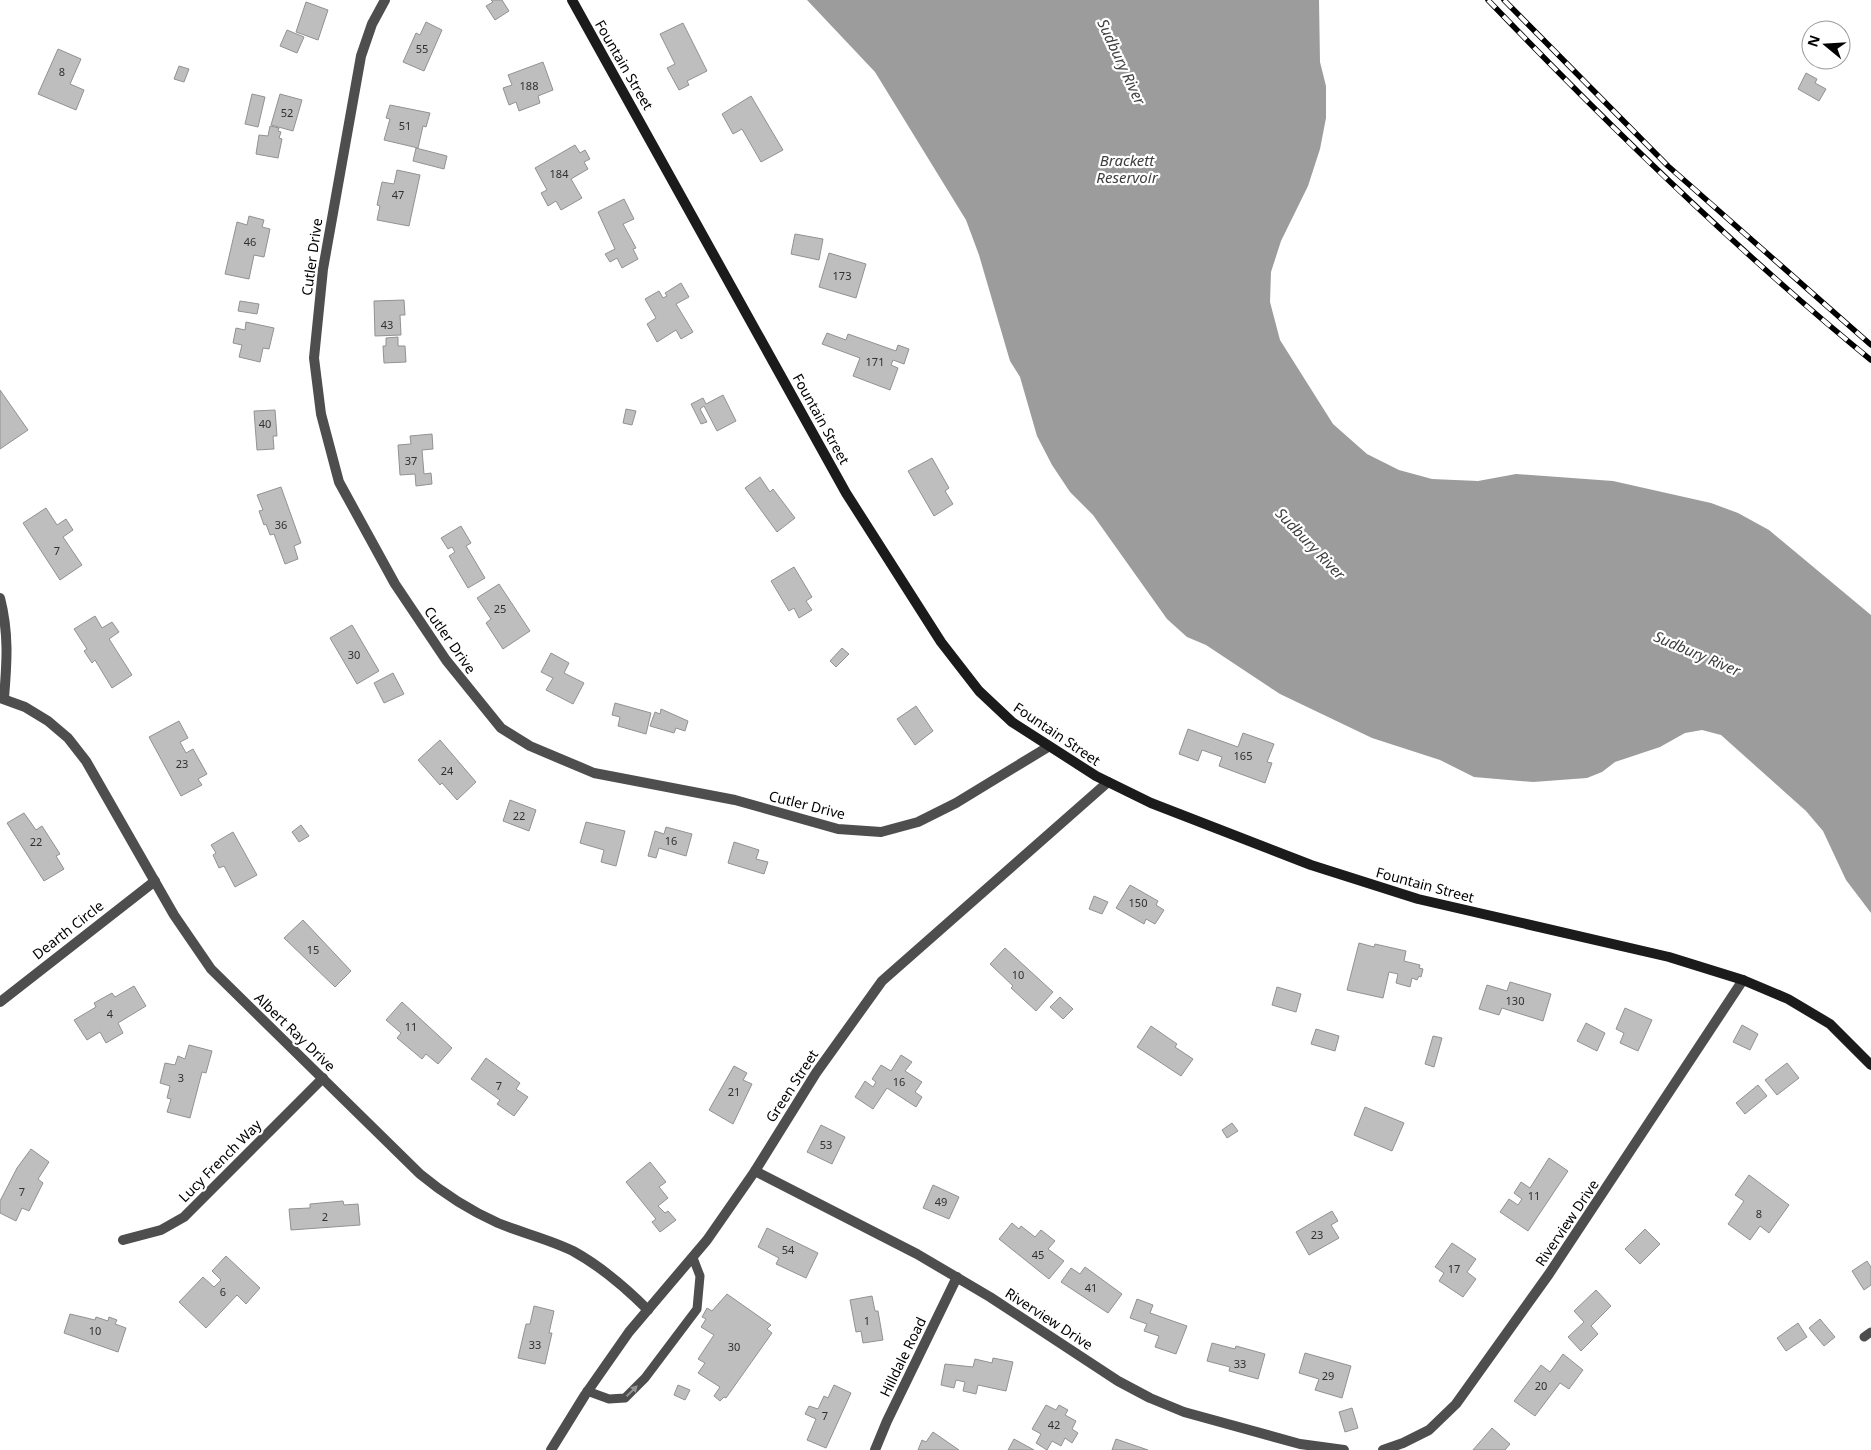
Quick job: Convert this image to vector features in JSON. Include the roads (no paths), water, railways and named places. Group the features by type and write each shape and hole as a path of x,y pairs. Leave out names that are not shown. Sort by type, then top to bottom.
{"street":[{"name":"Cutler Drive","path":"385,0 372,24 361,56 323,268 314,358 321,414 339,482 395,584 446,660 501,728 530,746 594,773 735,800 838,829 881,832 918,822 956,803 1048,746"},
{"name":"Fountain Street","path":"572,0 846,493 914,602 979,691 1012,722 1108,782 1151,803 1366,884 1418,899 1669,957 1743,980 1788,999 1830,1024 1871,1065"},
{"path":"0,598 7,625 8,656 2,698"},
{"name":"Albert Ray Drive","path":"2,698 48,721 68,738 86,761 184,931 211,969 420,1174 445,1195 498,1223 571,1250 619,1282 648,1310"},
{"name":"Green Street","path":"550,1450 588,1391 648,1310 693,1258 755,1171 816,1073 882,981 1108,782"},
{"name":"Dearth Circle","path":"0,1002 155,881"},
{"name":"Riverview Drive","path":"1383,1450 1404,1443 1429,1430 1456,1404 1549,1274 1743,980"},
{"name":"Lucy French Way","path":"123,1240 161,1230 184,1217 323,1078"},
{"name":"Riverview Drive","path":"755,1171 917,1254 990,1297 1118,1381 1150,1398 1184,1412 1291,1441 1344,1450"},
{"name":"Hilldale Road","path":"875,1450 887,1421 957,1277"}],"lane":[{"path":"588,1391 609,1399 624,1398 662,1357 697,1309 700,1276 693,1258"}],"water":[{"name":"Brackett Reservoir","path":"807,0 1319,0 1320,62 1326,86 1326,118 1320,149 1308,186 1281,241 1271,272 1270,302 1280,340 1333,424 1367,454 1399,470 1432,479 1478,481 1516,474 1613,481 1711,503 1738,513 1769,530 1871,615 1871,913 1846,880 1823,831 1806,811 1721,735 1702,730 1685,733 1660,747 1615,762 1602,772 1587,778 1533,782 1474,777 1440,760 1372,738 1280,694 1206,645 1187,637 1167,619 1093,515 1070,492 1052,465 1037,436 1020,377 1010,361 979,255 966,220 875,72"}],"railway":[{"path":"1488,0 1674,186 1771,275 1871,360"},
{"path":"1504,0 1668,166 1871,345"}],"water label":[{"name":"Sudbury River","path":"1121,62"},
{"name":"Sudbury River","path":"1310,544"},
{"name":"Sudbury River","path":"1697,654"}]}
